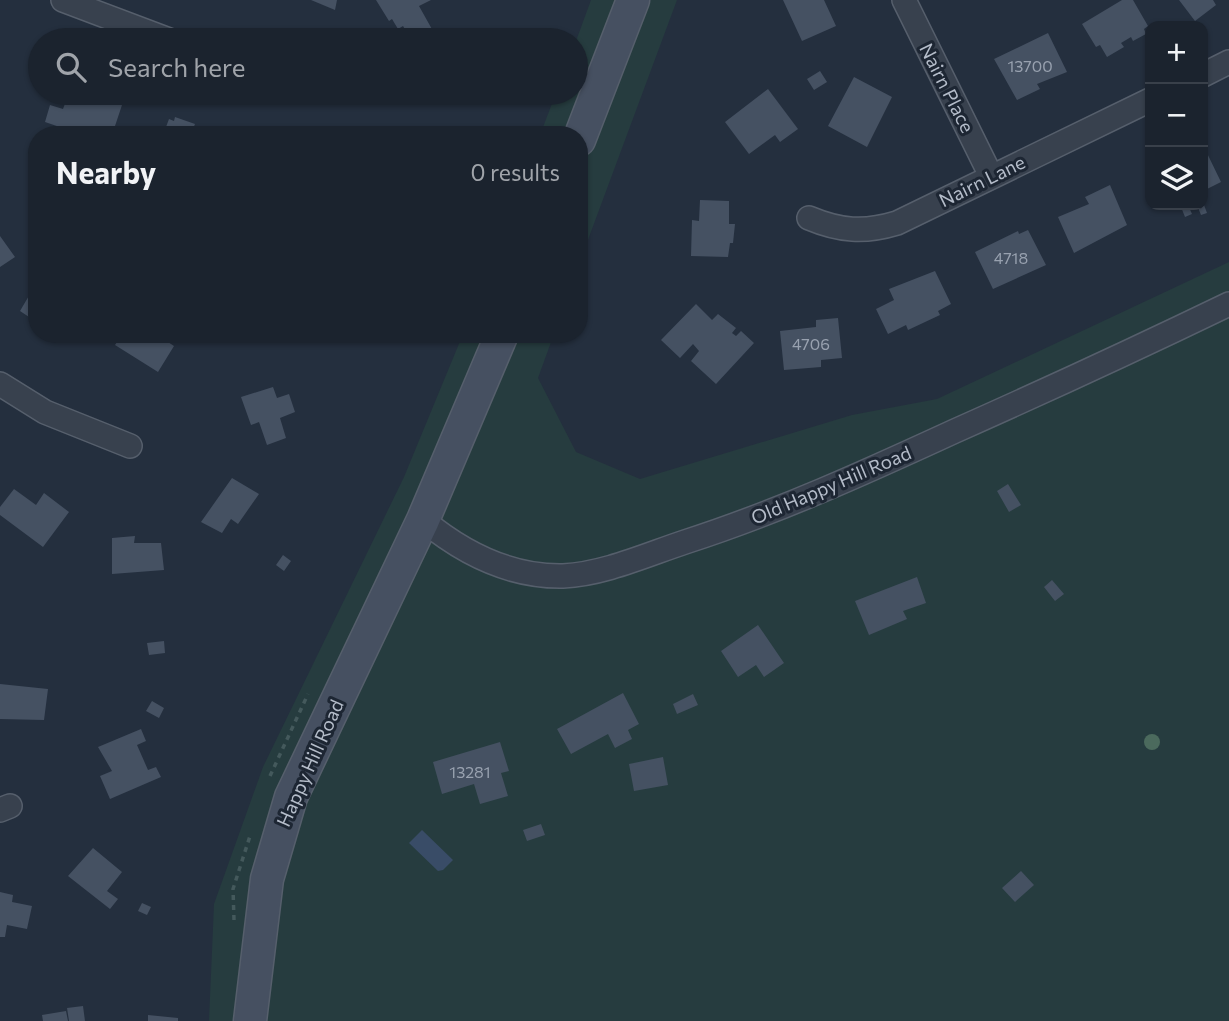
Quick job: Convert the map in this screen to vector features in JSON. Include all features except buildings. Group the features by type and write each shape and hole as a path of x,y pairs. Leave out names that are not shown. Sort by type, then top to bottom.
{"street":[{"path":"63,0 95,6 143,28"},
{"path":"584,126 633,0"},
{"name":"Nairn Place","path":"904,0 991,176"},
{"path":"1208,72 1229,62"},
{"name":"Nairn Lane","path":"808,218 841,229 875,230 897,223 1145,102"},
{"name":"Old Happy Hill Road","path":"423,520 449,541 506,568 544,575 592,572 718,531 855,477 1229,304"},
{"name":"Happy Hill Road","path":"250,1021 267,879 278,833 291,797 423,520 498,343"},
{"path":"0,384 45,411 130,446"}],"green space":[{"path":"591,0 677,0 588,240 588,126 543,126 551,105 588,105 588,28 581,28"},
{"path":"1229,262 1229,1021 209,1021 214,904 263,767 404,477 459,343 551,343 538,378 576,452 640,479 852,415 937,399"}],"water":[{"path":"422,830 453,860 443,870 438,871 409,843"}]}
